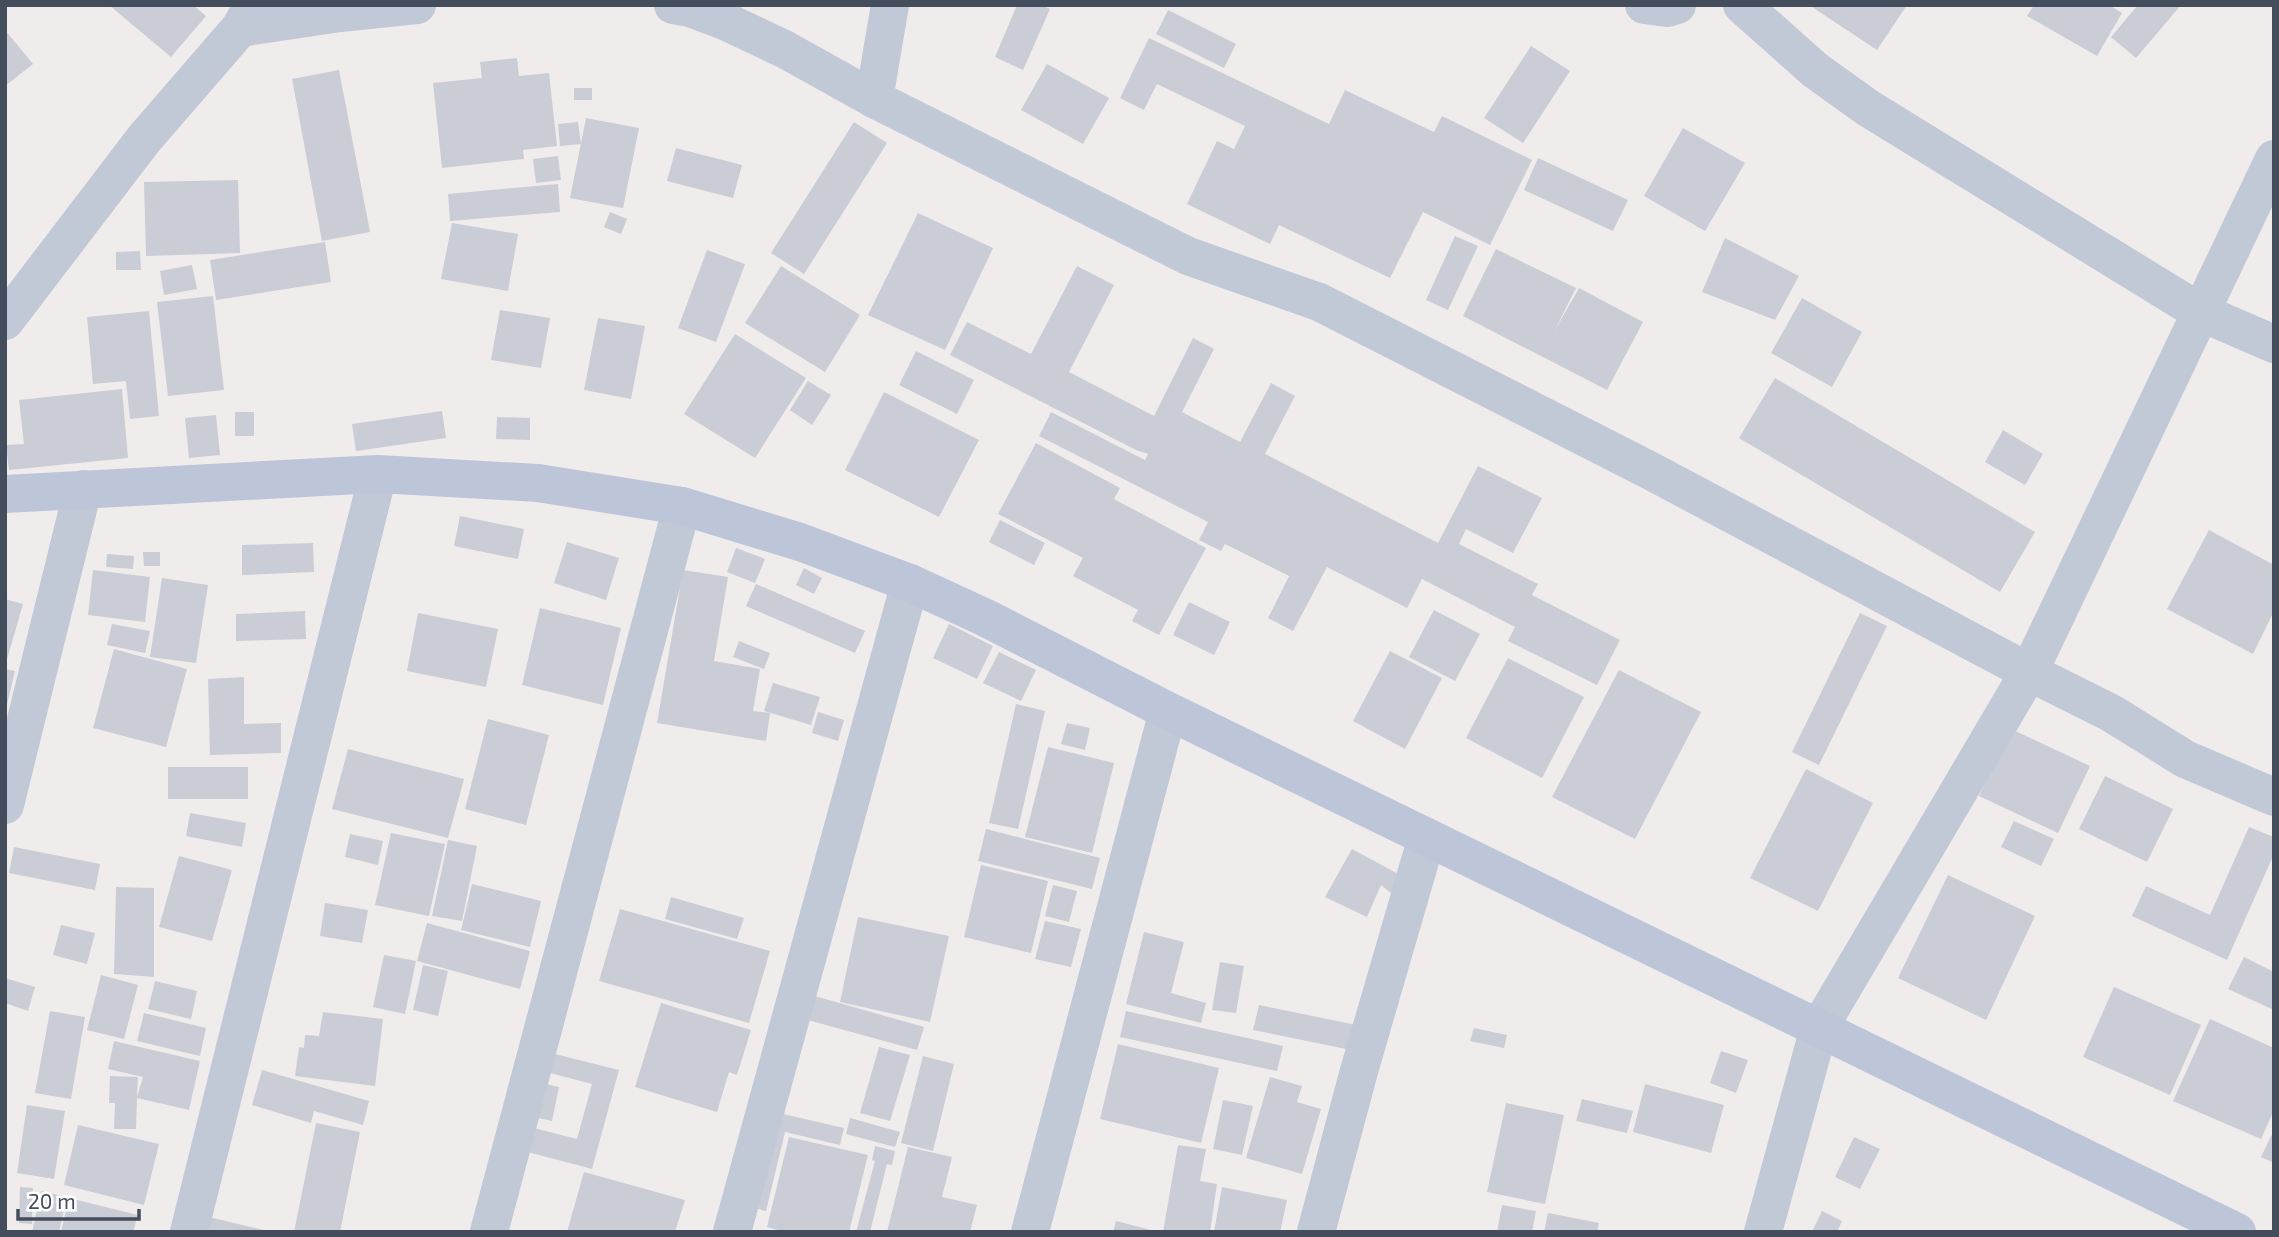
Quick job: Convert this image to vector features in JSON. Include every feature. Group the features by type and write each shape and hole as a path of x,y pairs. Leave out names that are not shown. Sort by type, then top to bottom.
{"street":[{"path":"5,321 144,139 247,16 340,13 417,5"},
{"path":"673,5 690,8 727,22 786,50 874,99 1188,256 1330,308 1635,463 2111,713 2185,759 2274,797"},
{"path":"874,99 890,5"},
{"path":"1644,5 1667,8 1677,5"},
{"path":"1742,5 1815,70 1868,108 2200,312 2274,344"},
{"path":"1763,1232 1819,1028 2029,672 2274,159"},
{"path":"189,1232 378,474"},
{"path":"5,494 378,474 538,483 682,506 800,542 910,583 986,618 1168,711 2238,1232"},
{"path":"5,805 83,489"},
{"path":"489,1232 682,506"},
{"path":"732,1232 910,583"},
{"path":"1030,1232 1168,711"},
{"path":"1317,1232 1359,1071 1427,836"}],"building":[{"path":"109,5 193,5 206,16 171,57"},
{"path":"1017,5 1042,5 1050,9 1023,70 995,57"},
{"path":"1809,5 1907,5 1877,50"},
{"path":"2034,5 2109,5 2122,13 2097,56 2027,16"},
{"path":"2138,5 2181,5 2136,58 2111,37"},
{"path":"1168,10 1236,44 1224,68 1156,34"},
{"path":"5,30 33,64 5,86"},
{"path":"1149,38 1329,124 1345,90 1434,132 1442,116 1532,160 1490,245 1423,212 1390,278 1279,225 1270,244 1187,204 1217,141 1234,149 1245,126 1157,84 1144,110 1120,98"},
{"path":"1531,46 1570,71 1523,143 1484,118"},
{"path":"517,58 519,76 549,73 557,146 523,150 524,159 442,168 433,83 482,78 480,62"},
{"path":"1047,64 1109,98 1083,144 1021,110"},
{"path":"339,70 370,232 322,241 292,79"},
{"path":"574,88 592,88 592,100 574,100"},
{"path":"586,118 639,128 623,208 570,198"},
{"path":"578,122 581,144 560,146 558,124"},
{"path":"854,122 887,143 804,274 771,253"},
{"path":"1683,128 1745,163 1705,231 1644,196"},
{"path":"676,148 742,165 733,198 667,181"},
{"path":"558,156 561,180 536,183 533,159"},
{"path":"1538,158 1628,200 1613,231 1524,190"},
{"path":"238,180 240,253 146,256 144,182"},
{"path":"558,184 560,212 450,221 448,194"},
{"path":"610,212 627,219 621,234 604,227"},
{"path":"918,213 993,248 945,350 868,315"},
{"path":"452,223 518,234 508,291 441,279"},
{"path":"1455,236 1478,246 1448,310 1426,300"},
{"path":"1725,238 1799,276 1775,320 1702,292"},
{"path":"325,242 331,282 216,300 210,260"},
{"path":"1496,249 1576,288 1554,332 1579,288 1643,322 1607,390 1463,316"},
{"path":"707,250 745,264 716,342 678,328"},
{"path":"140,251 141,270 116,270 116,252"},
{"path":"192,265 197,289 164,295 160,271"},
{"path":"781,266 860,315 825,372 745,323"},
{"path":"1077,266 1114,285 1069,372 1154,416 1193,338 1214,349 1182,412 1240,442 1271,383 1295,396 1265,454 1438,543 1478,466 1542,498 1513,553 1466,529 1459,544 1538,584 1532,595 1620,640 1597,685 1508,641 1515,627 1422,579 1407,608 1327,567 1293,631 1268,618 1289,576 1225,544 1221,551 1199,540 1208,522 1039,436 1051,412 1145,460 1148,454 950,355 967,322 1031,354"},
{"path":"213,296 224,390 168,396 157,302"},
{"path":"1802,298 1862,332 1832,387 1771,353"},
{"path":"500,310 550,318 541,368 491,360"},
{"path":"149,311 159,416 130,419 126,381 93,384 87,317"},
{"path":"598,318 645,326 631,399 584,390"},
{"path":"735,334 806,378 755,458 684,414"},
{"path":"916,351 974,380 957,414 899,385"},
{"path":"1775,378 2035,532 2000,592 1739,438"},
{"path":"808,381 831,395 812,425 790,410"},
{"path":"122,389 128,458 9,470 6,445 24,444 19,400"},
{"path":"884,392 979,440 939,517 845,470"},
{"path":"442,411 446,438 356,451 352,424"},
{"path":"235,412 254,412 254,436 235,436"},
{"path":"216,415 220,455 189,458 185,418"},
{"path":"497,417 530,418 530,440 496,439"},
{"path":"2003,430 2043,454 2025,485 1985,462"},
{"path":"1036,443 1120,488 1114,499 1206,548 1159,635 1132,621 1138,610 1073,576 1083,558 998,514"},
{"path":"460,516 524,529 518,559 454,546"},
{"path":"1000,520 1045,543 1034,565 989,542"},
{"path":"2209,530 2274,565 2274,611 2253,654 2167,609"},
{"path":"567,542 619,558 606,600 554,583"},
{"path":"313,543 314,572 242,575 242,545"},
{"path":"736,548 765,559 755,583 727,572"},
{"path":"143,552 160,552 160,566 144,566"},
{"path":"107,554 134,556 133,569 106,567"},
{"path":"804,568 822,578 814,594 796,585"},
{"path":"93,570 150,577 145,622 88,615"},
{"path":"683,570 728,577 714,661 760,669 753,711 770,713 766,741 657,723"},
{"path":"162,578 208,585 196,663 150,657"},
{"path":"756,584 865,631 855,653 746,606"},
{"path":"5,599 23,604 6,663 5,663"},
{"path":"1189,602 1230,622 1214,655 1173,635"},
{"path":"540,608 621,628 603,705 522,685"},
{"path":"1434,610 1480,634 1455,681 1409,657"},
{"path":"305,611 306,639 236,641 236,614"},
{"path":"418,613 498,629 486,687 407,671"},
{"path":"1860,613 1887,626 1819,765 1792,752"},
{"path":"112,624 150,631 145,653 107,645"},
{"path":"949,624 993,646 977,679 933,658"},
{"path":"739,641 770,653 764,669 733,657"},
{"path":"114,649 187,669 166,747 93,728"},
{"path":"1390,651 1442,678 1405,749 1353,721"},
{"path":"999,652 1036,670 1021,701 983,683"},
{"path":"1508,658 1584,697 1542,778 1466,738"},
{"path":"5,669 15,671 6,709 5,708"},
{"path":"1619,670 1701,712 1635,839 1552,797"},
{"path":"244,677 244,724 281,723 281,753 210,755 208,679"},
{"path":"773,683 820,697 811,725 764,711"},
{"path":"1016,704 1045,711 1018,829 989,823"},
{"path":"818,712 844,720 838,741 812,733"},
{"path":"488,719 549,735 526,825 465,809"},
{"path":"1067,723 1090,728 1085,750 1061,744"},
{"path":"2011,729 2090,766 2058,833 1979,796"},
{"path":"1048,747 1114,763 1092,853 1025,837"},
{"path":"348,749 464,779 448,838 332,809"},
{"path":"168,767 248,767 248,799 168,799"},
{"path":"1806,769 1873,803 1818,911 1750,878"},
{"path":"2105,776 2173,809 2147,862 2079,829"},
{"path":"190,813 246,823 242,847 186,836"},
{"path":"2014,821 2054,839 2041,866 2001,847"},
{"path":"2249,827 2274,837 2274,854 2227,960 2132,916 2146,886 2210,915"},
{"path":"986,829 1100,858 1092,889 978,861"},
{"path":"391,833 445,844 429,916 375,905"},
{"path":"350,834 383,841 378,865 345,857"},
{"path":"448,840 477,846 462,921 432,916"},
{"path":"14,847 100,864 95,890 9,873"},
{"path":"1352,849 1400,875 1391,893 1381,885 1367,917 1325,897"},
{"path":"179,856 232,870 212,941 159,927"},
{"path":"981,865 1048,881 1031,953 964,937"},
{"path":"1948,875 2035,916 1986,1020 1898,978"},
{"path":"472,884 541,901 530,947 461,930"},
{"path":"1053,885 1077,891 1069,922 1045,916"},
{"path":"116,887 154,888 154,977 114,974"},
{"path":"671,897 744,918 737,939 665,919"},
{"path":"325,903 368,910 362,943 320,936"},
{"path":"620,909 770,951 749,1023 599,981"},
{"path":"858,917 949,936 930,1022 840,1002"},
{"path":"1045,921 1081,929 1071,967 1035,959"},
{"path":"427,923 530,951 520,989 417,961"},
{"path":"61,925 95,933 87,964 53,955"},
{"path":"1144,932 1184,942 1171,993 1206,1003 1201,1023 1126,1004"},
{"path":"384,955 416,961 405,1014 373,1007"},
{"path":"2244,957 2274,972 2274,1010 2228,989"},
{"path":"1220,962 1244,966 1236,1013 1212,1010"},
{"path":"423,965 448,971 438,1016 413,1010"},
{"path":"101,975 138,985 124,1039 87,1030"},
{"path":"5,978 35,987 28,1011 5,1003"},
{"path":"155,981 197,991 191,1019 148,1009"},
{"path":"2114,987 2201,1025 2170,1095 2083,1057"},
{"path":"811,995 924,1027 917,1050 804,1019"},
{"path":"661,1003 751,1030 737,1075 729,1072 717,1112 635,1087"},
{"path":"1259,1005 1366,1027 1361,1052 1253,1030"},
{"path":"50,1011 85,1017 71,1099 35,1093"},
{"path":"1126,1011 1283,1046 1277,1071 1120,1037"},
{"path":"323,1012 383,1019 375,1086 295,1076 299,1047 304,1048 305,1035 319,1036"},
{"path":"144,1013 206,1028 200,1056 137,1041"},
{"path":"2210,1019 2274,1048 2274,1110 2261,1139 2173,1101"},
{"path":"1474,1028 1507,1035 1504,1048 1470,1041"},
{"path":"114,1041 200,1061 189,1110 137,1098 136,1129 114,1129 115,1103 109,1103 110,1076 138,1077 137,1097 143,1077 108,1069"},
{"path":"1118,1044 1219,1068 1201,1143 1100,1119"},
{"path":"879,1047 910,1055 890,1121 860,1113"},
{"path":"1721,1051 1748,1060 1736,1093 1710,1083"},
{"path":"551,1053 619,1070 592,1169 524,1151 530,1127 577,1139 592,1084 546,1072"},
{"path":"923,1056 954,1064 933,1151 901,1143"},
{"path":"262,1070 369,1101 363,1125 314,1111 311,1123 252,1105"},
{"path":"1270,1077 1302,1086 1297,1102 1321,1109 1302,1174 1246,1158"},
{"path":"541,1083 559,1087 552,1121 533,1117"},
{"path":"1645,1084 1724,1105 1711,1153 1633,1132"},
{"path":"1582,1099 1633,1111 1627,1133 1576,1121"},
{"path":"1223,1100 1253,1106 1242,1155 1213,1149"},
{"path":"1506,1103 1564,1115 1545,1204 1487,1192"},
{"path":"27,1105 65,1111 54,1179 17,1173"},
{"path":"779,1113 844,1128 840,1145 785,1132 766,1211 755,1208"},
{"path":"850,1118 900,1132 895,1147 846,1134"},
{"path":"316,1123 360,1132 340,1232 294,1232"},
{"path":"78,1125 159,1144 144,1205 64,1185"},
{"path":"2274,1130 2274,1163 2261,1157"},
{"path":"789,1137 868,1155 849,1232 785,1232 767,1227"},
{"path":"1854,1137 1880,1149 1860,1189 1835,1177"},
{"path":"1178,1145 1206,1149 1200,1181 1217,1184 1210,1232 1163,1232"},
{"path":"875,1146 895,1151 892,1165 887,1164 870,1232 856,1232 875,1161 872,1160"},
{"path":"908,1147 952,1157 942,1197 977,1205 970,1232 887,1232"},
{"path":"584,1172 685,1200 675,1232 567,1232"},
{"path":"20,1187 33,1188 32,1224 19,1223"},
{"path":"1222,1187 1287,1200 1280,1232 1214,1232"},
{"path":"41,1191 67,1197 59,1232 32,1232"},
{"path":"69,1198 138,1215 133,1232 61,1232"},
{"path":"1502,1205 1536,1211 1532,1232 1497,1232"},
{"path":"1822,1211 1842,1221 1837,1232 1812,1232"},
{"path":"1548,1213 1599,1223 1597,1232 1544,1232"},
{"path":"209,1217 268,1231 268,1232 206,1232"},
{"path":"1116,1221 1155,1231 1155,1232 1113,1232"}]}
